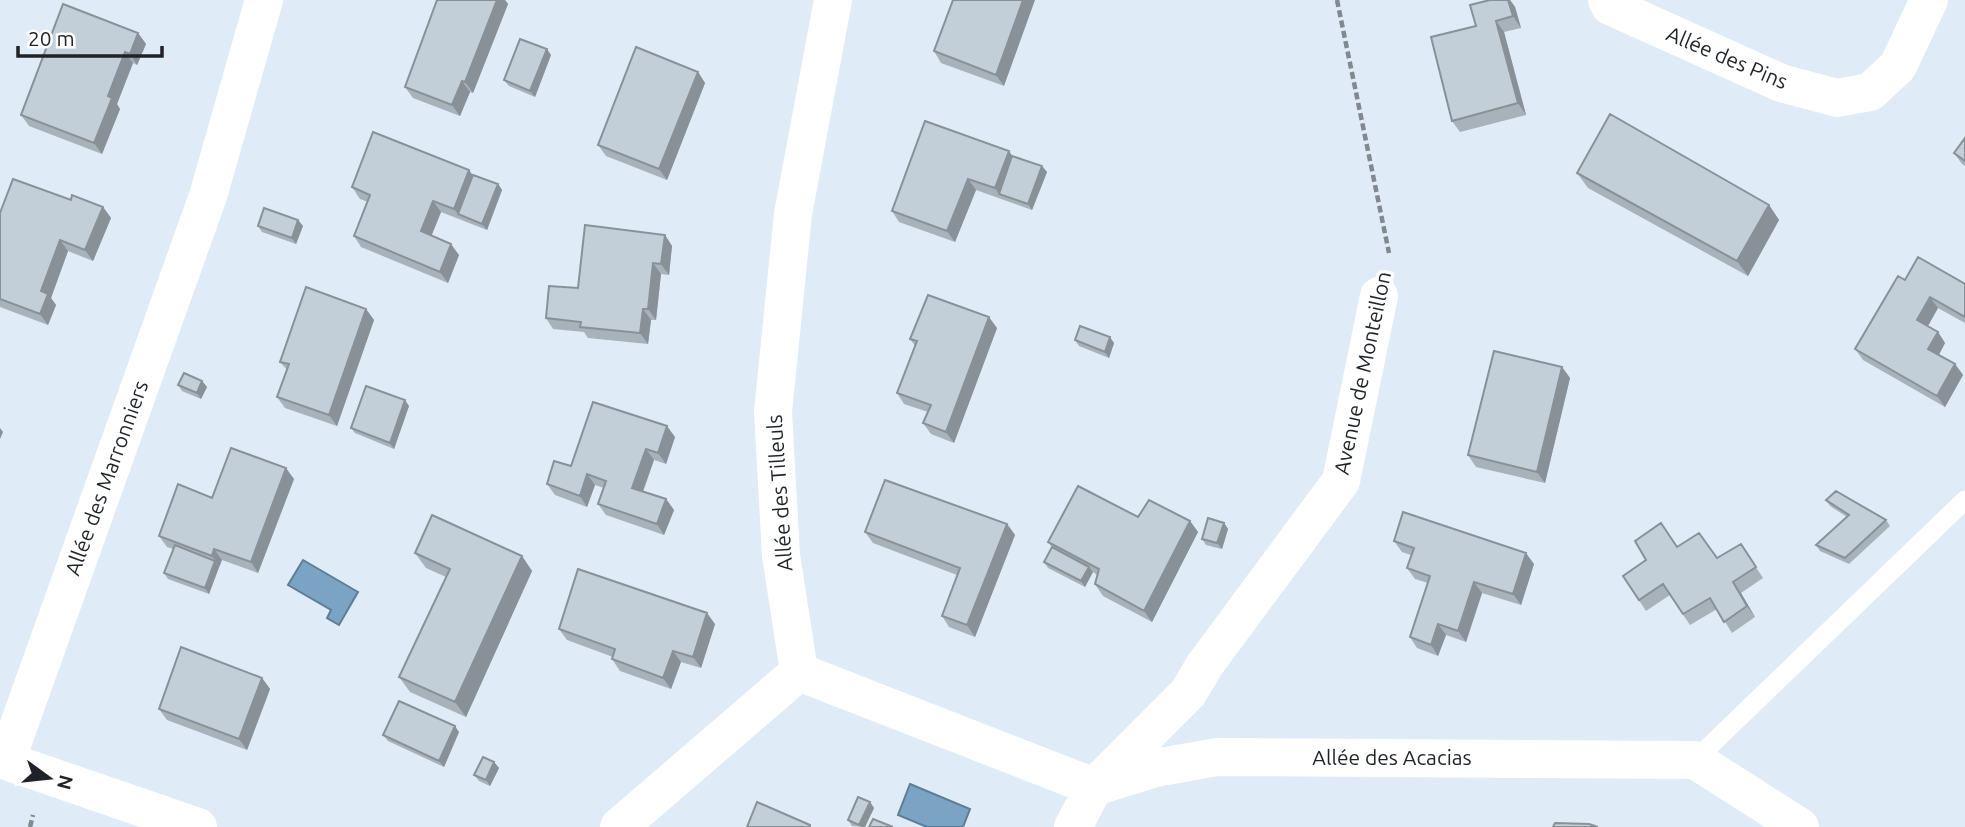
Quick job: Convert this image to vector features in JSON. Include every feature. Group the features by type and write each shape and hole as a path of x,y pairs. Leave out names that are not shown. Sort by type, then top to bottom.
{"street":[{"name":"Allée des Marronniers","path":"198,827 6,761 208,196 264,0"},
{"name":"Allée des Tilleuls","path":"799,672 781,555 773,412 793,214 833,0"},
{"name":"Allée des Pins","path":"1606,0 1610,6 1781,83 1837,97 1870,92 1898,66 1928,0"},
{"name":"Avenue de Monteillon","path":"1073,827 1094,787 1188,692 1204,666 1340,481 1380,296"},
{"path":"619,827 799,672 1094,787"},
{"name":"Allée des Acacias","path":"1094,787 1155,768 1217,757 1695,760"},
{"path":"1695,760 1800,827"}],"lane":[{"path":"1695,760 1965,500"}],"path":[{"name":"Avenue de Monteillon","path":"1337,0 1389,255 1380,296"}],"water":[{"path":"303,560 358,592 339,625 327,618 331,610 288,585"},
{"path":"910,784 970,809 963,827 927,827 898,815"}],"building":[{"path":"437,0 497,0 465,82 462,81 452,105 405,87"},
{"path":"953,0 1023,0 996,75 934,51"},
{"path":"1490,0 1508,0 1513,16 1496,21 1518,103 1452,121 1431,37 1476,26 1470,5"},
{"path":"63,4 138,33 130,54 125,52 108,96 112,98 94,143 21,115"},
{"path":"520,39 547,49 530,91 504,80"},
{"path":"636,47 698,72 659,169 598,145"},
{"path":"1610,114 1769,205 1737,261 1577,173"},
{"path":"925,121 1009,151 995,188 968,179 947,231 892,211"},
{"path":"373,132 469,170 454,209 433,201 421,231 451,244 440,272 354,236 370,195 352,187"},
{"path":"1965,138 1965,161 1954,153"},
{"path":"1012,156 1042,166 1028,204 999,194"},
{"path":"473,175 498,184 482,224 458,214"},
{"path":"13,179 71,200 72,195 103,207 85,250 60,240 41,291 48,294 40,314 0,299 0,213"},
{"path":"264,208 298,220 292,238 258,226"},
{"path":"585,225 665,235 661,264 653,263 648,309 643,309 640,333 580,327 581,322 546,318 549,286 578,288"},
{"path":"1918,257 1965,284 1965,317 1930,297 1917,320 1938,332 1928,349 1955,364 1937,396 1855,349 1898,276 1905,280"},
{"path":"306,287 366,309 329,415 277,397 289,364 280,362"},
{"path":"928,295 989,317 946,432 923,423 931,405 897,393 917,341 910,339"},
{"path":"1080,326 1110,337 1105,352 1075,340"},
{"path":"1494,351 1562,367 1537,472 1468,455"},
{"path":"184,373 202,381 197,393 178,385"},
{"path":"366,386 405,400 390,443 351,428"},
{"path":"593,402 667,426 658,453 646,449 632,488 666,499 657,524 598,504 606,481 587,474 580,496 547,484 554,461 571,466"},
{"path":"231,448 286,468 251,562 214,549 212,556 159,536 178,484 212,498"},
{"path":"885,480 1007,524 967,625 942,616 960,568 865,532"},
{"path":"1078,486 1138,517 1149,500 1190,521 1144,611 1095,584 1099,569 1048,542"},
{"path":"1836,491 1886,520 1845,558 1816,545 1849,515 1826,500"},
{"path":"1403,512 1526,553 1513,594 1474,582 1458,631 1438,624 1431,645 1410,637 1430,576 1407,568 1414,548 1394,541"},
{"path":"432,515 522,556 455,702 399,677 450,569 415,553"},
{"path":"1208,518 1224,523 1217,543 1202,539"},
{"path":"1661,523 1677,547 1699,533 1717,558 1741,544 1756,567 1733,582 1747,606 1724,622 1710,598 1683,614 1663,584 1639,600 1623,576 1646,560 1635,541"},
{"path":"175,545 215,561 205,588 164,573"},
{"path":"1052,547 1089,567 1081,581 1044,562"},
{"path":"578,569 707,613 693,657 673,651 663,678 612,659 615,649 559,629"},
{"path":"181,647 262,678 239,739 159,709"},
{"path":"399,701 455,726 439,761 383,735"},
{"path":"483,757 494,762 486,780 474,775"},
{"path":"858,797 870,802 859,825 848,820"},
{"path":"757,802 810,825 810,827 747,827"},
{"path":"873,819 893,827 869,827"},
{"path":"1555,823 1589,824 1598,827 1553,827"}]}
